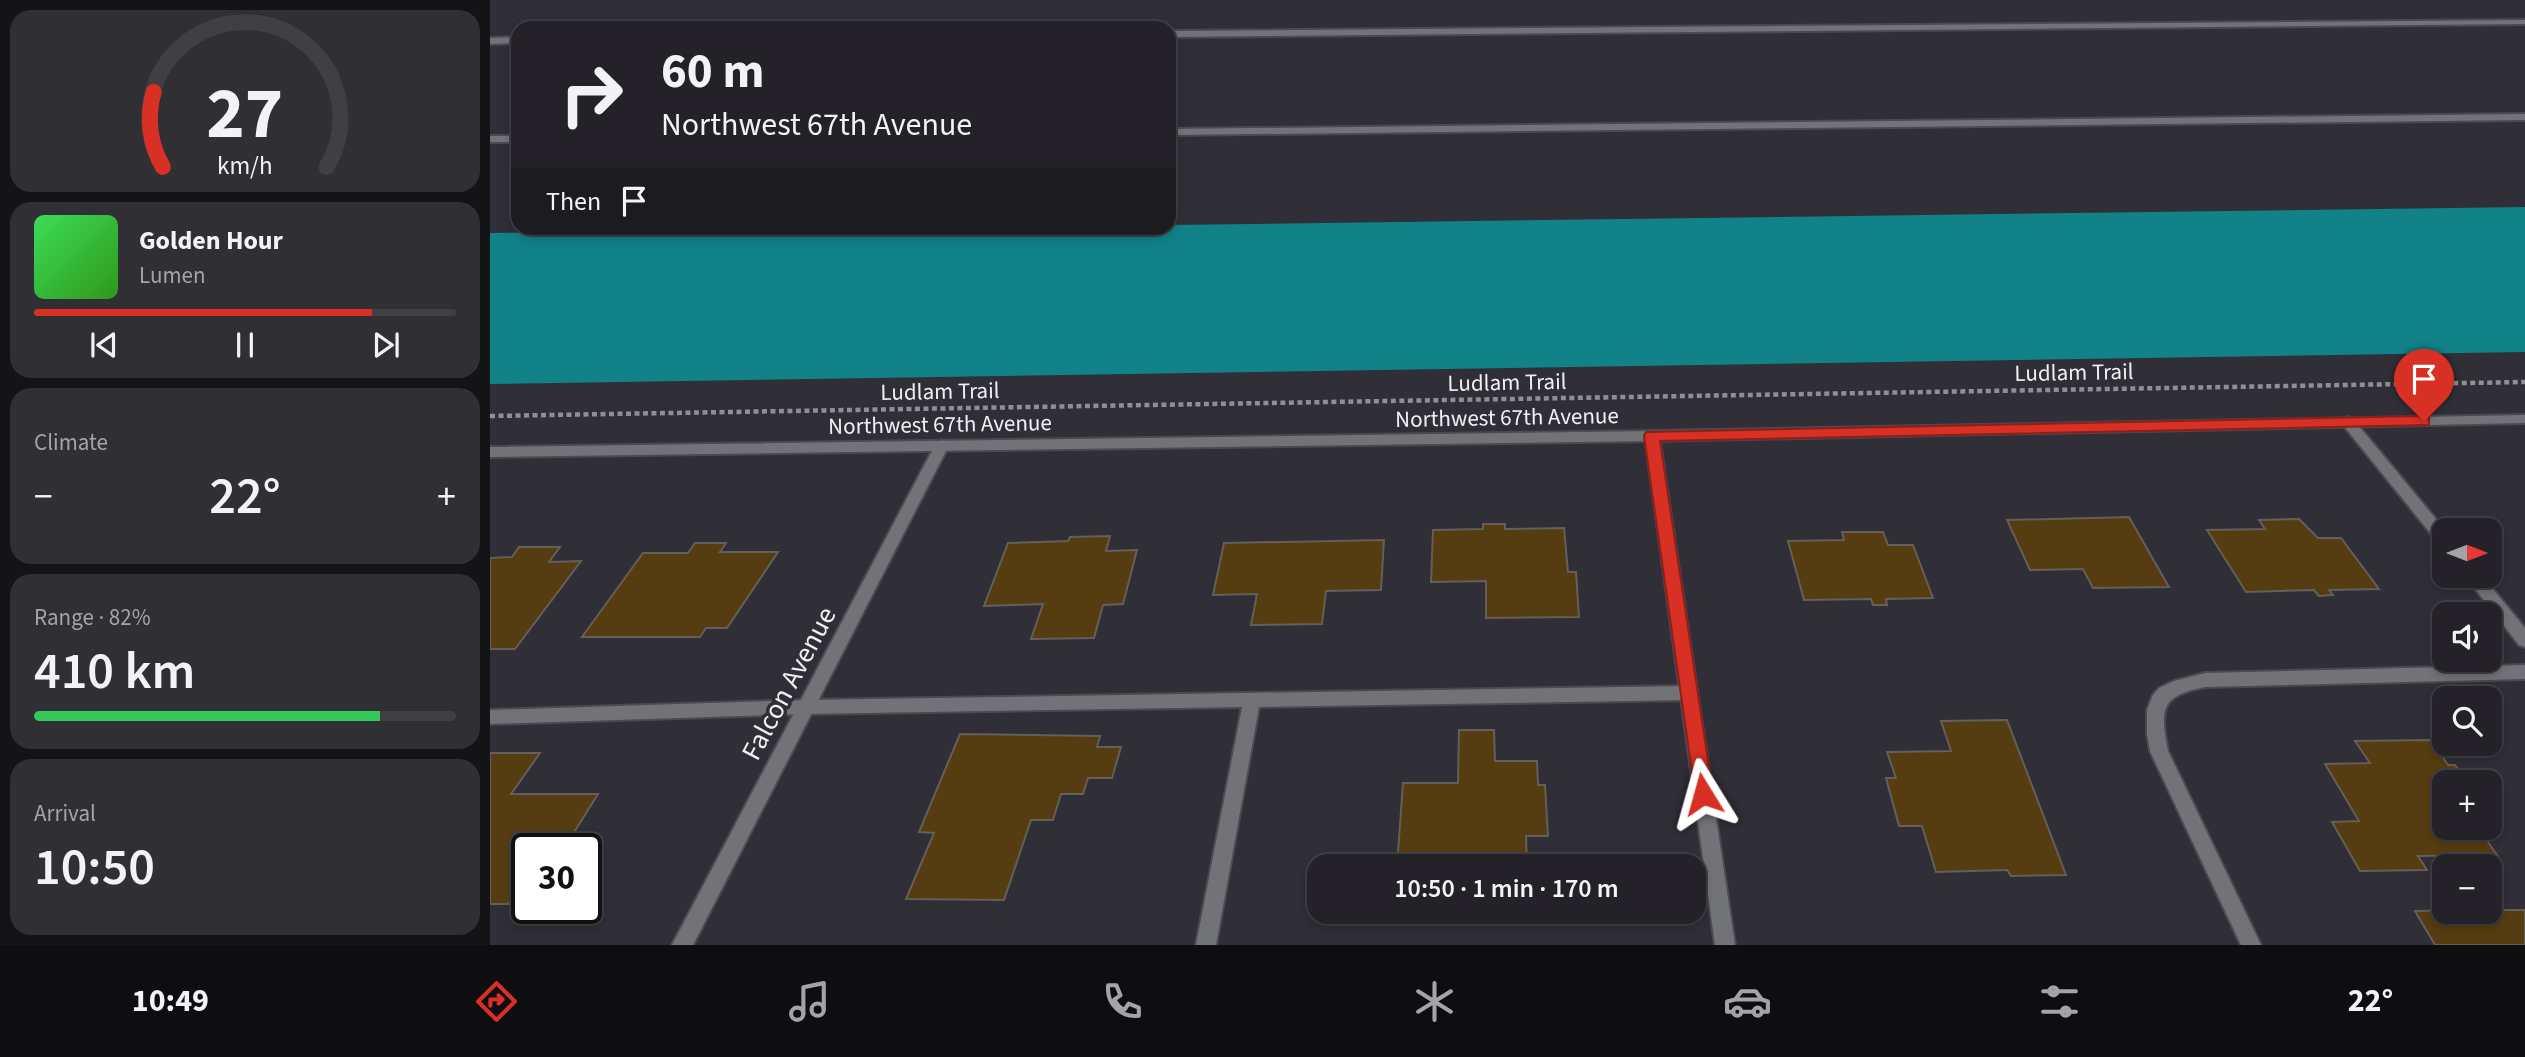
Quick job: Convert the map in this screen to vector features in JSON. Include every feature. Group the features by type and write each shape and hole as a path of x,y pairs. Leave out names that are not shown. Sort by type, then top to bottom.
{"street":[{"path":"1176,34 2525,22"},
{"path":"490,41 511,40"},
{"path":"1176,132 2525,117"},
{"path":"490,139 511,139"},
{"name":"Northwest 67th Avenue","path":"490,452 1652,436 2525,419"},
{"path":"2348,422 2432,525"},
{"path":"1652,436 1725,945"},
{"name":"Falcon Avenue","path":"682,945 942,445"},
{"path":"2483,588 2525,640"},
{"path":"2250,945 2160,751 2152,717 2160,699 2177,684 2205,680 2525,672"},
{"path":"490,717 805,707 1689,693"},
{"path":"1206,945 1252,700"}],"path":[{"name":"Ludlam Trail","path":"490,416 2525,382"}],"water":[{"path":"2525,207 2525,352 490,384 490,233 1176,235 1176,225"}],"building":[{"path":"2129,517 2169,587 2093,588 2083,569 2030,570 2007,520"},
{"path":"2299,519 2318,538 2341,538 2379,589 2329,590 2333,595 2319,596 2314,590 2246,592 2207,530 2265,529 2259,520"},
{"path":"1483,524 1505,524 1505,529 1564,528 1568,572 1576,572 1579,617 1486,618 1486,581 1431,582 1433,530 1483,529"},
{"path":"1842,532 1883,532 1888,545 1913,545 1933,598 1886,599 1887,605 1873,605 1871,599 1804,600 1788,541 1844,540"},
{"path":"1110,536 1106,551 1137,550 1123,604 1103,605 1094,638 1031,639 1043,604 984,606 1008,543 1068,541 1070,537"},
{"path":"1384,540 1381,590 1326,591 1322,624 1251,625 1257,594 1213,595 1224,543"},
{"path":"695,543 726,543 720,552 778,552 727,628 706,628 700,637 582,637 643,553 688,553"},
{"path":"519,547 560,547 549,562 581,561 515,649 490,649 490,558 512,557"},
{"path":"2007,720 2066,875 2011,876 2007,870 1936,872 1922,826 1899,826 1886,778 1896,778 1887,752 1951,751 1941,721"},
{"path":"1459,730 1494,730 1495,761 1537,761 1538,785 1545,785 1548,836 1526,836 1527,854 1398,854 1403,783 1458,783"},
{"path":"960,734 1100,736 1097,747 1121,747 1112,778 1088,778 1083,794 1061,794 1053,820 1031,820 1004,900 906,899 934,833 919,832"},
{"path":"2431,740 2432,756 2442,756 2448,765 2455,765 2459,770 2432,770 2432,840 2486,840 2496,854 2432,854 2418,856 2427,870 2360,871 2332,822 2359,821 2325,764 2370,763 2355,741"},
{"path":"490,753 540,753 511,794 598,794 574,833 511,833 511,899 508,904 490,904"},
{"path":"2502,910 2525,910 2525,945 2435,945 2415,911 2432,911 2432,924 2502,924"}],"route":[{"path":"1703,794 1652,436 2424,421"}]}
